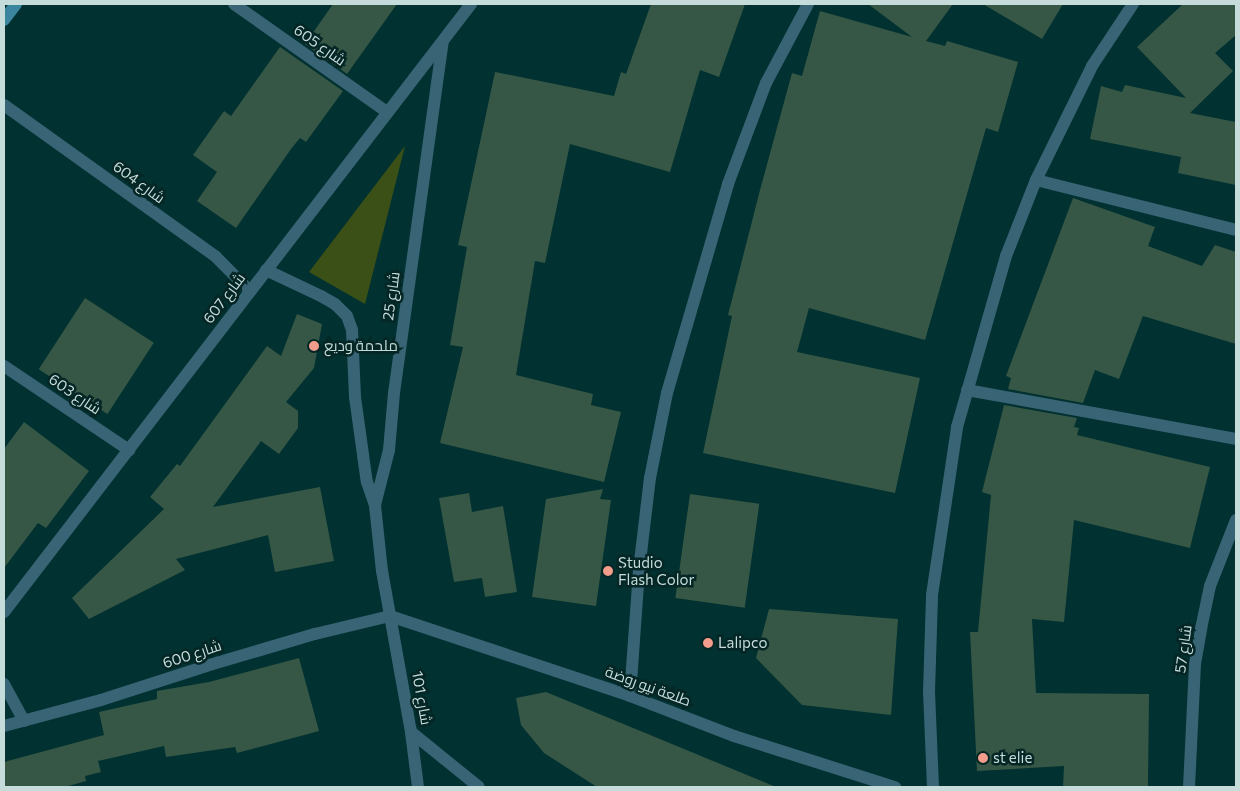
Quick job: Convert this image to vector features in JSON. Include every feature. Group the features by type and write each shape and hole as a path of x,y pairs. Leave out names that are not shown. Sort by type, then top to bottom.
{"main road":[{"path":"4,20 16,4"}],"street":[{"name":"شارع 605","path":"234,4 387,112"},
{"name":"شارع 607","path":"4,612 471,4"},
{"path":"630,696 639,570 650,478 667,393 728,184 766,83 808,4"},
{"path":"933,787 929,692 932,595 957,426 1006,256 1036,180 1092,66 1133,4"},
{"name":"شارع 25","path":"390,616 382,571 375,505 389,450 395,383 443,39"},
{"name":"شارع 604","path":"4,105 216,257 250,291"},
{"path":"1036,180 1236,230"},
{"path":"266,270 335,304 347,316 352,330 355,397 361,446 368,482 375,505"},
{"name":"شارع 603","path":"4,366 129,450"},
{"path":"967,390 1236,439"},
{"name":"شارع 57","path":"1189,787 1196,664 1201,629 1210,586 1236,520"},
{"name":"طلعة نيو روضة","path":"390,616 630,696 734,736 894,787"},
{"name":"شارع 600","path":"4,726 101,700 206,666 315,634 390,616"},
{"name":"شارع 101","path":"390,616 411,732 418,787"},
{"path":"4,684 24,721"},
{"path":"411,732 479,787"}],"green space":[{"path":"405,146 365,304 309,272"}],"building":[{"path":"333,4 397,4 347,74 305,44"},
{"path":"651,4 745,4 719,77 700,70 670,172 570,144 545,263 535,261 516,375 593,394 591,405 621,412 604,482 440,443 463,347 450,345 467,247 458,245 495,72 614,96 621,72 626,74"},
{"path":"868,4 953,4 926,41 945,46 947,41 1018,62 998,132 986,128 925,340 809,308 797,352 920,378 895,493 703,453 732,316 728,315 760,190 792,73 802,76 820,11 912,37"},
{"path":"983,4 1063,4 1042,39"},
{"path":"1183,4 1236,4 1236,35 1215,53 1233,71 1190,113 1236,122 1236,185 1178,173 1181,157 1090,139 1101,86 1122,92 1125,85 1186,98 1137,47"},
{"path":"280,47 343,91 306,142 300,138 291,149 236,228 197,201 217,172 193,155 224,111 231,116"},
{"path":"1073,198 1155,227 1148,246 1202,266 1215,245 1236,252 1236,344 1143,316 1119,379 1095,370 1083,403 1008,389 1011,378 1006,376"},
{"path":"85,298 154,343 107,414 39,369"},
{"path":"297,314 322,324 314,368 286,402 298,411 298,428 279,454 261,441 213,507 320,487 334,561 275,572 268,535 176,559 185,570 89,619 72,598 164,509 150,497 177,464 180,466 267,346 281,356"},
{"path":"1004,405 1077,418 1074,427 1079,428 1077,435 1210,467 1190,548 1074,520 1064,622 1032,619 1036,693 1149,694 1148,787 1063,787 1064,766 977,771 970,632 978,632 991,495 982,492"},
{"path":"24,422 89,471 46,528 38,523 4,568 4,449"},
{"path":"603,489 600,499 611,500 596,606 532,597 546,499"},
{"path":"469,493 472,512 503,506 517,592 485,597 482,578 454,582 439,498"},
{"path":"690,494 759,504 745,608 675,598"},
{"path":"769,609 898,619 891,715 802,705 756,658"},
{"path":"299,658 319,731 237,753 235,747 166,757 164,746 98,761 101,772 85,776 86,781 65,787 4,787 4,762 104,735 99,712 157,699 157,691 209,682"},
{"path":"546,692 776,787 597,787 544,753 521,725 516,698"}],"place":[{"name":"ملحمة وديع","path":"314,346"},
{"name":"Studio Flash Color","path":"608,571"},
{"name":"Lalipco","path":"708,643"},
{"name":"st elie","path":"983,758"}]}
